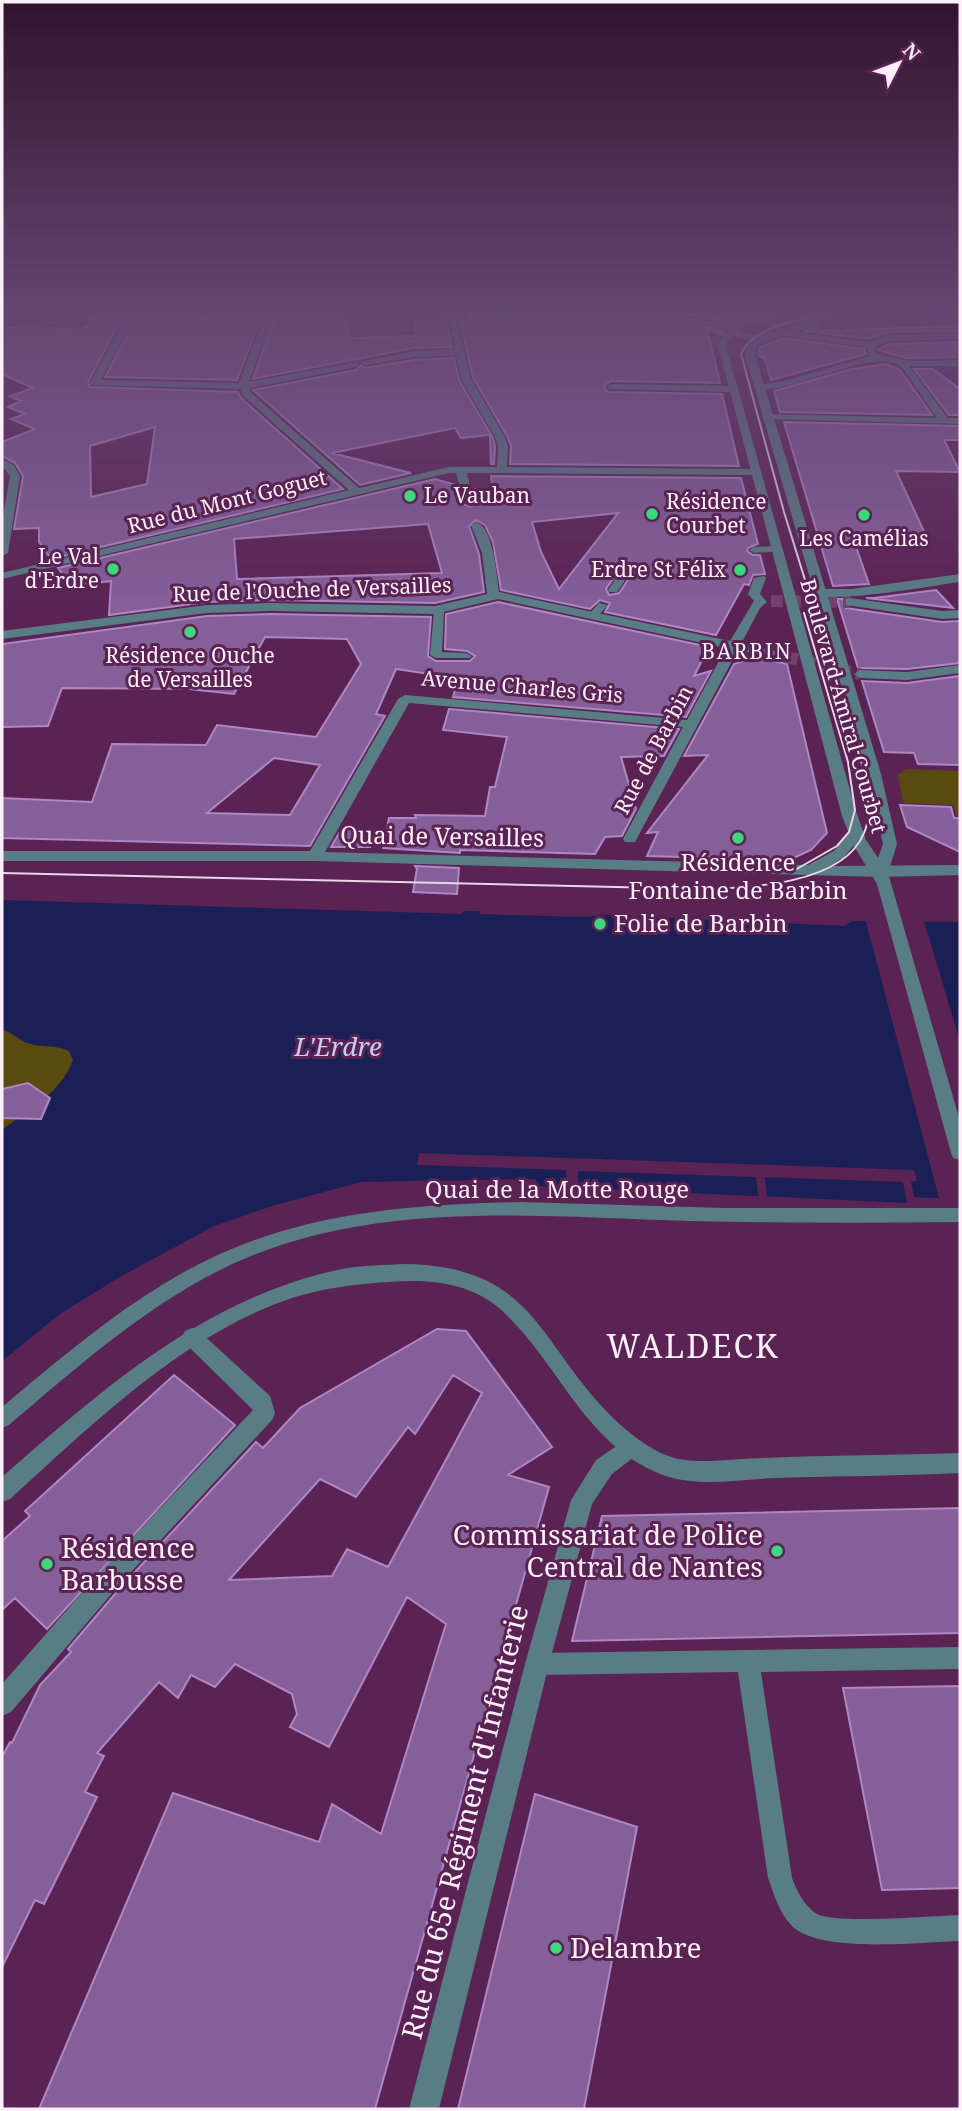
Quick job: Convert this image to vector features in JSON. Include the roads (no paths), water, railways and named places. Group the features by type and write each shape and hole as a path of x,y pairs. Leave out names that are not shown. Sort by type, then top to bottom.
{"street":[{"path":"265,411 356,491"},
{"path":"484,411 503,446 502,470"},
{"name":"Boulevard Amiral Courbet","path":"740,411 856,834 867,856 881,872"},
{"name":"Boulevard Amiral Courbet","path":"765,411 874,774 890,844 881,872"},
{"path":"937,411 945,421"},
{"path":"767,417 960,421"},
{"path":"2,462 10,467 15,476 2,553"},
{"path":"461,470 469,502"},
{"name":"Rue du Mont Goguet","path":"2,576 437,472 756,472"},
{"path":"2,479 15,476"},
{"path":"477,525 488,553 493,595"},
{"name":"Rue de Barbin","path":"630,839 755,607 766,602 754,594 760,578"},
{"path":"820,593 851,593 958,582"},
{"name":"Rue de l'Ouche de Versailles","path":"2,635 207,609 271,607 439,610 493,595 598,610 786,657"},
{"path":"850,602 942,615 960,614"},
{"path":"860,674 907,676 960,669"},
{"name":"Avenue Charles Gris","path":"316,856 405,699 691,724"},
{"path":"811,870 839,854 856,834"},
{"name":"Quai de Versailles","path":"2,856 316,856 881,872 960,870"},
{"path":"881,872 960,1153"},
{"path":"2,1492 156,1359 192,1336 256,1303 292,1289 376,1272 421,1272 457,1276 485,1287 508,1304 599,1419 630,1447 668,1466 688,1469 960,1463"},
{"path":"2,1703 111,1577 264,1413 262,1403 192,1336"},
{"name":"Rue du 65e Régiment d'Infanterie","path":"424,2109 537,1664 582,1500 604,1467 630,1447"}],"lane":[{"path":"754,550 777,550"},
{"path":"613,590 627,570"},
{"path":"439,610 436,655 466,656"},
{"name":"Quai de la Motte Rouge","path":"2,1419 177,1285 204,1270 269,1242 347,1220 505,1209 762,1216 960,1215"},
{"path":"537,1664 960,1658"},
{"path":"748,1662 780,1878 789,1904 801,1919 817,1929 836,1931 960,1928"}],"water":[{"name":"L'Erdre","path":"2,900 462,914 463,911 479,911 480,914 580,917 606,915 845,926 853,921 960,922 960,1199 907,1197 907,1203 536,1186 536,1179 361,1182 272,1206 214,1226 118,1278 60,1314 2,1361 2,1130 52,1091 68,1072 73,1060 69,1051 28,1043 2,1030"}],"tunnel":[{"path":"771,601 850,602"},
{"path":"786,657 860,674"}],"tram line":[{"path":"2,873 702,889 768,885 816,873 836,864 853,850 864,833 868,819 865,774 784,512 756,411"},
{"path":"795,870 837,846 849,832 855,810 848,762 804,613"}],"place":[{"name":"Le Vauban","path":"410,496"},
{"name":"Résidence Courbet","path":"652,514"},
{"name":"Les Camélias","path":"864,515"},
{"name":"Le Val d'Erdre","path":"113,569"},
{"name":"Erdre St Félix","path":"740,570"},
{"name":"Résidence Ouche de Versailles","path":"190,632"},
{"name":"Résidence Fontaine de Barbin","path":"738,838"},
{"name":"Folie de Barbin","path":"600,924"},
{"name":"Commissariat de Police Central de Nantes","path":"777,1551"},
{"name":"Résidence Barbusse","path":"47,1564"},
{"name":"Delambre","path":"556,1948"}],"district":[{"name":"BARBIN","path":"747,652"},
{"name":"WALDECK","path":"693,1347"}]}
